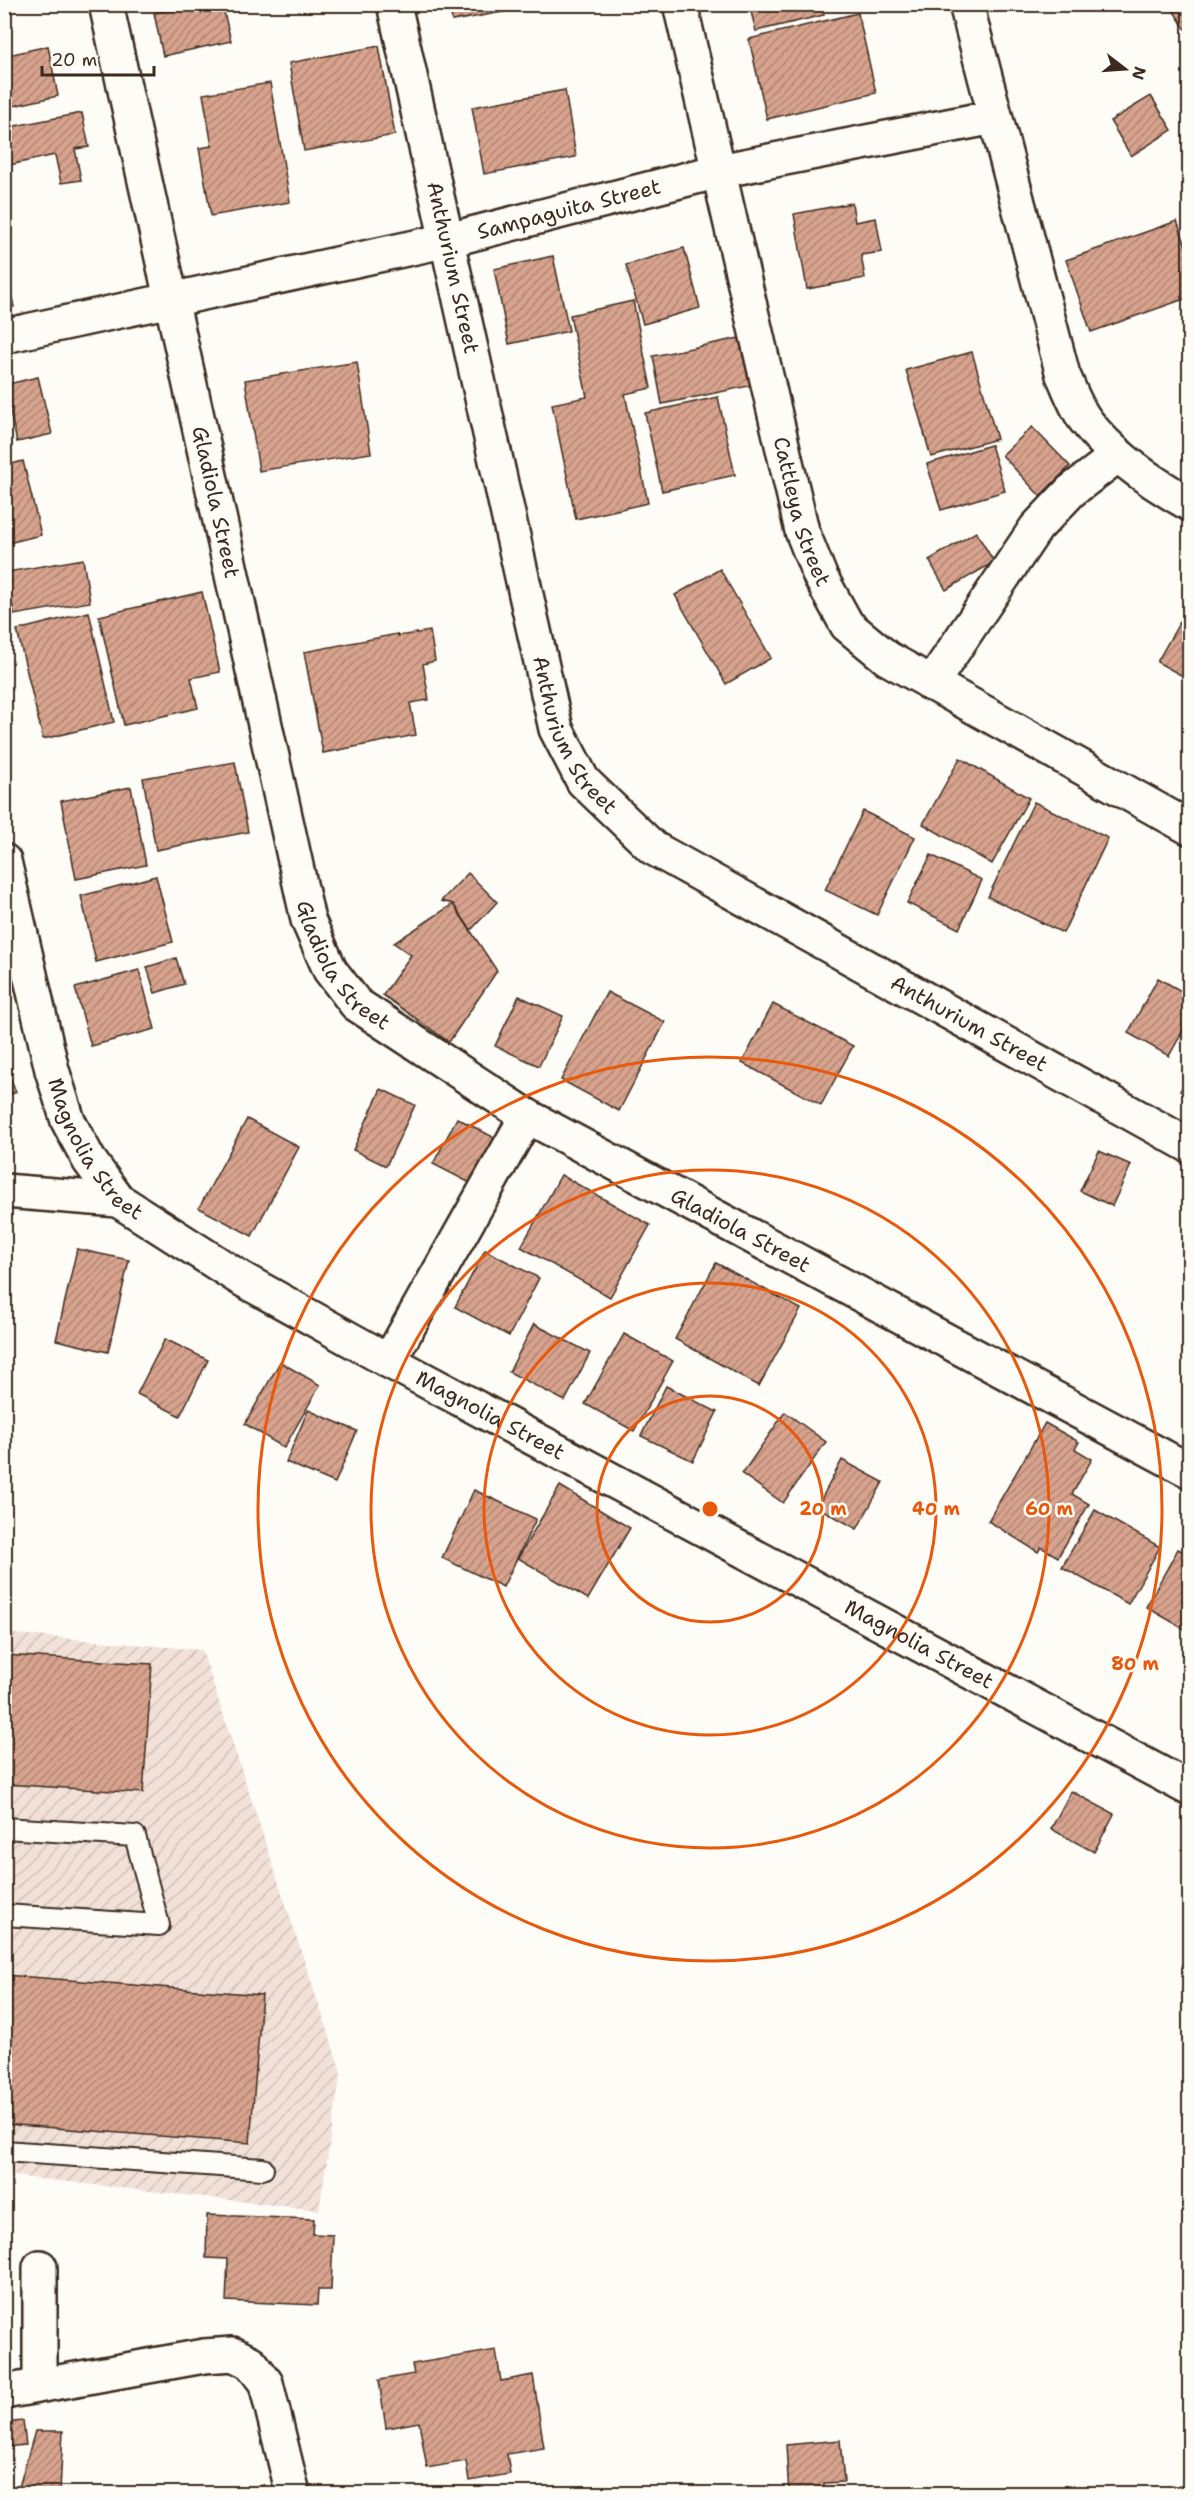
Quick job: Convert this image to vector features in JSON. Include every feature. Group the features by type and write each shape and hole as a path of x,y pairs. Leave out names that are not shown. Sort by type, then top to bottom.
{"street":[{"name":"Gladiola Street","path":"106,4 309,920 330,970 356,1004 527,1116 1190,1471"},
{"name":"Anthurium Street","path":"394,4 556,729 583,781 610,809 663,854 1190,1146"},
{"name":"Cattleya Street","path":"681,4 802,531 820,576 847,625 887,658 1190,828"},
{"path":"966,4 1063,375 1085,420 1118,455 1160,487 1190,504"},
{"name":"Sampaguita Street","path":"4,336 448,240 719,171 994,117"},
{"path":"931,684 1036,528 1071,491 1118,455"},
{"name":"Magnolia Street","path":"4,861 52,1070 68,1121 88,1160 118,1200 240,1278 388,1361 1190,1789"},
{"path":"388,1361 527,1116"},
{"path":"4,1191 118,1200"},
{"path":"40,2267 40,2385"},
{"path":"4,2392 204,2356 233,2354 251,2363 266,2383 293,2493"}],"lane":[{"path":"4,1828 135,1836 159,1924 4,1915"},
{"path":"4,2151 263,2169"}],"shaded area":[{"path":"4,1633 202,1650 341,2072 319,2210 5,2175"}],"building":[{"path":"193,4 222,4 231,41 163,56 154,13"},
{"path":"450,4 548,4 452,21"},
{"path":"749,4 821,4 824,15 756,31"},
{"path":"1169,4 1190,4 1190,36"},
{"path":"858,13 876,93 767,119 749,39"},
{"path":"48,46 58,96 4,108 4,56"},
{"path":"379,46 395,135 304,151 289,63"},
{"path":"270,83 290,202 211,216 199,148 212,146 203,94"},
{"path":"565,90 576,157 484,174 472,107"},
{"path":"1151,96 1172,130 1131,156 1110,121"},
{"path":"82,113 89,147 75,149 81,180 61,183 55,155 5,166 4,128"},
{"path":"852,203 855,222 876,218 882,252 861,255 865,278 807,289 794,214"},
{"path":"1177,221 1190,257 1190,297 1091,332 1066,260"},
{"path":"684,248 700,308 643,324 626,265"},
{"path":"553,256 569,331 509,344 494,269"},
{"path":"4,262 14,307 4,309"},
{"path":"633,301 651,388 625,394 648,503 576,519 552,404 587,397 570,315"},
{"path":"754,335 763,383 662,404 653,356"},
{"path":"972,352 997,439 931,457 906,370"},
{"path":"357,362 371,453 259,471 245,380"},
{"path":"38,377 52,434 17,442 4,385"},
{"path":"718,397 735,475 662,491 645,413"},
{"path":"1032,427 1070,466 1040,496 1002,455"},
{"path":"991,445 1005,491 941,510 927,464"},
{"path":"23,461 41,535 4,544 4,466"},
{"path":"976,532 994,562 946,590 929,560"},
{"path":"83,559 90,602 14,615 7,572"},
{"path":"720,569 771,658 726,684 675,595"},
{"path":"202,592 220,672 191,678 198,708 124,725 99,616"},
{"path":"1190,604 1190,680 1157,662"},
{"path":"89,612 114,722 43,739 17,630"},
{"path":"430,631 435,661 423,664 429,700 410,703 416,735 323,753 304,652 397,634 398,636"},
{"path":"960,758 1029,798 992,864 923,824"},
{"path":"235,762 248,832 156,850 143,778"},
{"path":"131,787 146,865 76,879 61,801"},
{"path":"1034,802 1108,838 1063,933 988,897"},
{"path":"863,811 915,837 877,915 825,890"},
{"path":"931,855 982,880 959,929 907,903"},
{"path":"468,873 497,902 471,930 453,904 441,901"},
{"path":"156,876 173,942 96,962 81,896"},
{"path":"453,904 497,971 449,1042 383,995 411,955 394,943"},
{"path":"176,958 184,984 155,993 147,967"},
{"path":"139,970 155,1029 91,1046 75,988"},
{"path":"1158,978 1190,996 1190,1018 1169,1056 1128,1033"},
{"path":"607,992 665,1022 619,1111 561,1080"},
{"path":"519,996 563,1016 539,1066 495,1046"},
{"path":"773,1004 853,1046 821,1105 742,1063"},
{"path":"4,1062 16,1092 4,1097"},
{"path":"1190,1074 1190,1097 1180,1091"},
{"path":"381,1089 415,1105 386,1166 353,1150"},
{"path":"457,1118 495,1138 472,1184 433,1164"},
{"path":"247,1119 299,1147 252,1236 199,1208"},
{"path":"1099,1151 1131,1165 1112,1206 1080,1191"},
{"path":"561,1175 650,1225 610,1297 521,1247"},
{"path":"77,1249 129,1260 108,1352 56,1340"},
{"path":"485,1250 539,1278 509,1336 455,1307"},
{"path":"716,1263 801,1309 759,1386 675,1339"},
{"path":"534,1324 590,1353 565,1401 509,1372"},
{"path":"624,1334 673,1361 634,1431 585,1404"},
{"path":"165,1339 208,1360 180,1416 137,1394"},
{"path":"280,1362 320,1385 284,1448 245,1424"},
{"path":"666,1386 717,1412 693,1461 641,1436"},
{"path":"308,1410 357,1431 335,1483 286,1462"},
{"path":"785,1412 826,1442 783,1503 742,1474"},
{"path":"1045,1423 1079,1442 1075,1449 1092,1459 1072,1494 1089,1504 1058,1557 1041,1547 1038,1552 988,1521"},
{"path":"842,1460 883,1482 857,1529 817,1507"},
{"path":"560,1486 630,1528 588,1599 518,1558"},
{"path":"474,1490 536,1519 503,1587 442,1558"},
{"path":"1095,1510 1160,1547 1128,1604 1062,1567"},
{"path":"1178,1549 1190,1555 1188,1631 1146,1607"},
{"path":"4,1655 152,1664 143,1793 4,1784"},
{"path":"1071,1791 1114,1814 1094,1852 1051,1829"},
{"path":"4,1975 262,1995 250,2143 4,2124"},
{"path":"207,2215 314,2219 313,2234 333,2235 331,2290 318,2290 317,2305 226,2301 228,2259 206,2258"},
{"path":"496,2350 501,2381 533,2375 544,2448 507,2454 510,2474 469,2481 466,2461 427,2468 419,2422 386,2428 379,2380 414,2374 412,2364"},
{"path":"23,2421 26,2445 4,2447 4,2423"},
{"path":"35,2431 63,2431 60,2491 17,2494"},
{"path":"840,2440 844,2482 824,2483 825,2494 789,2494 786,2445"},
{"path":"264,2485 266,2494 232,2494"}]}
